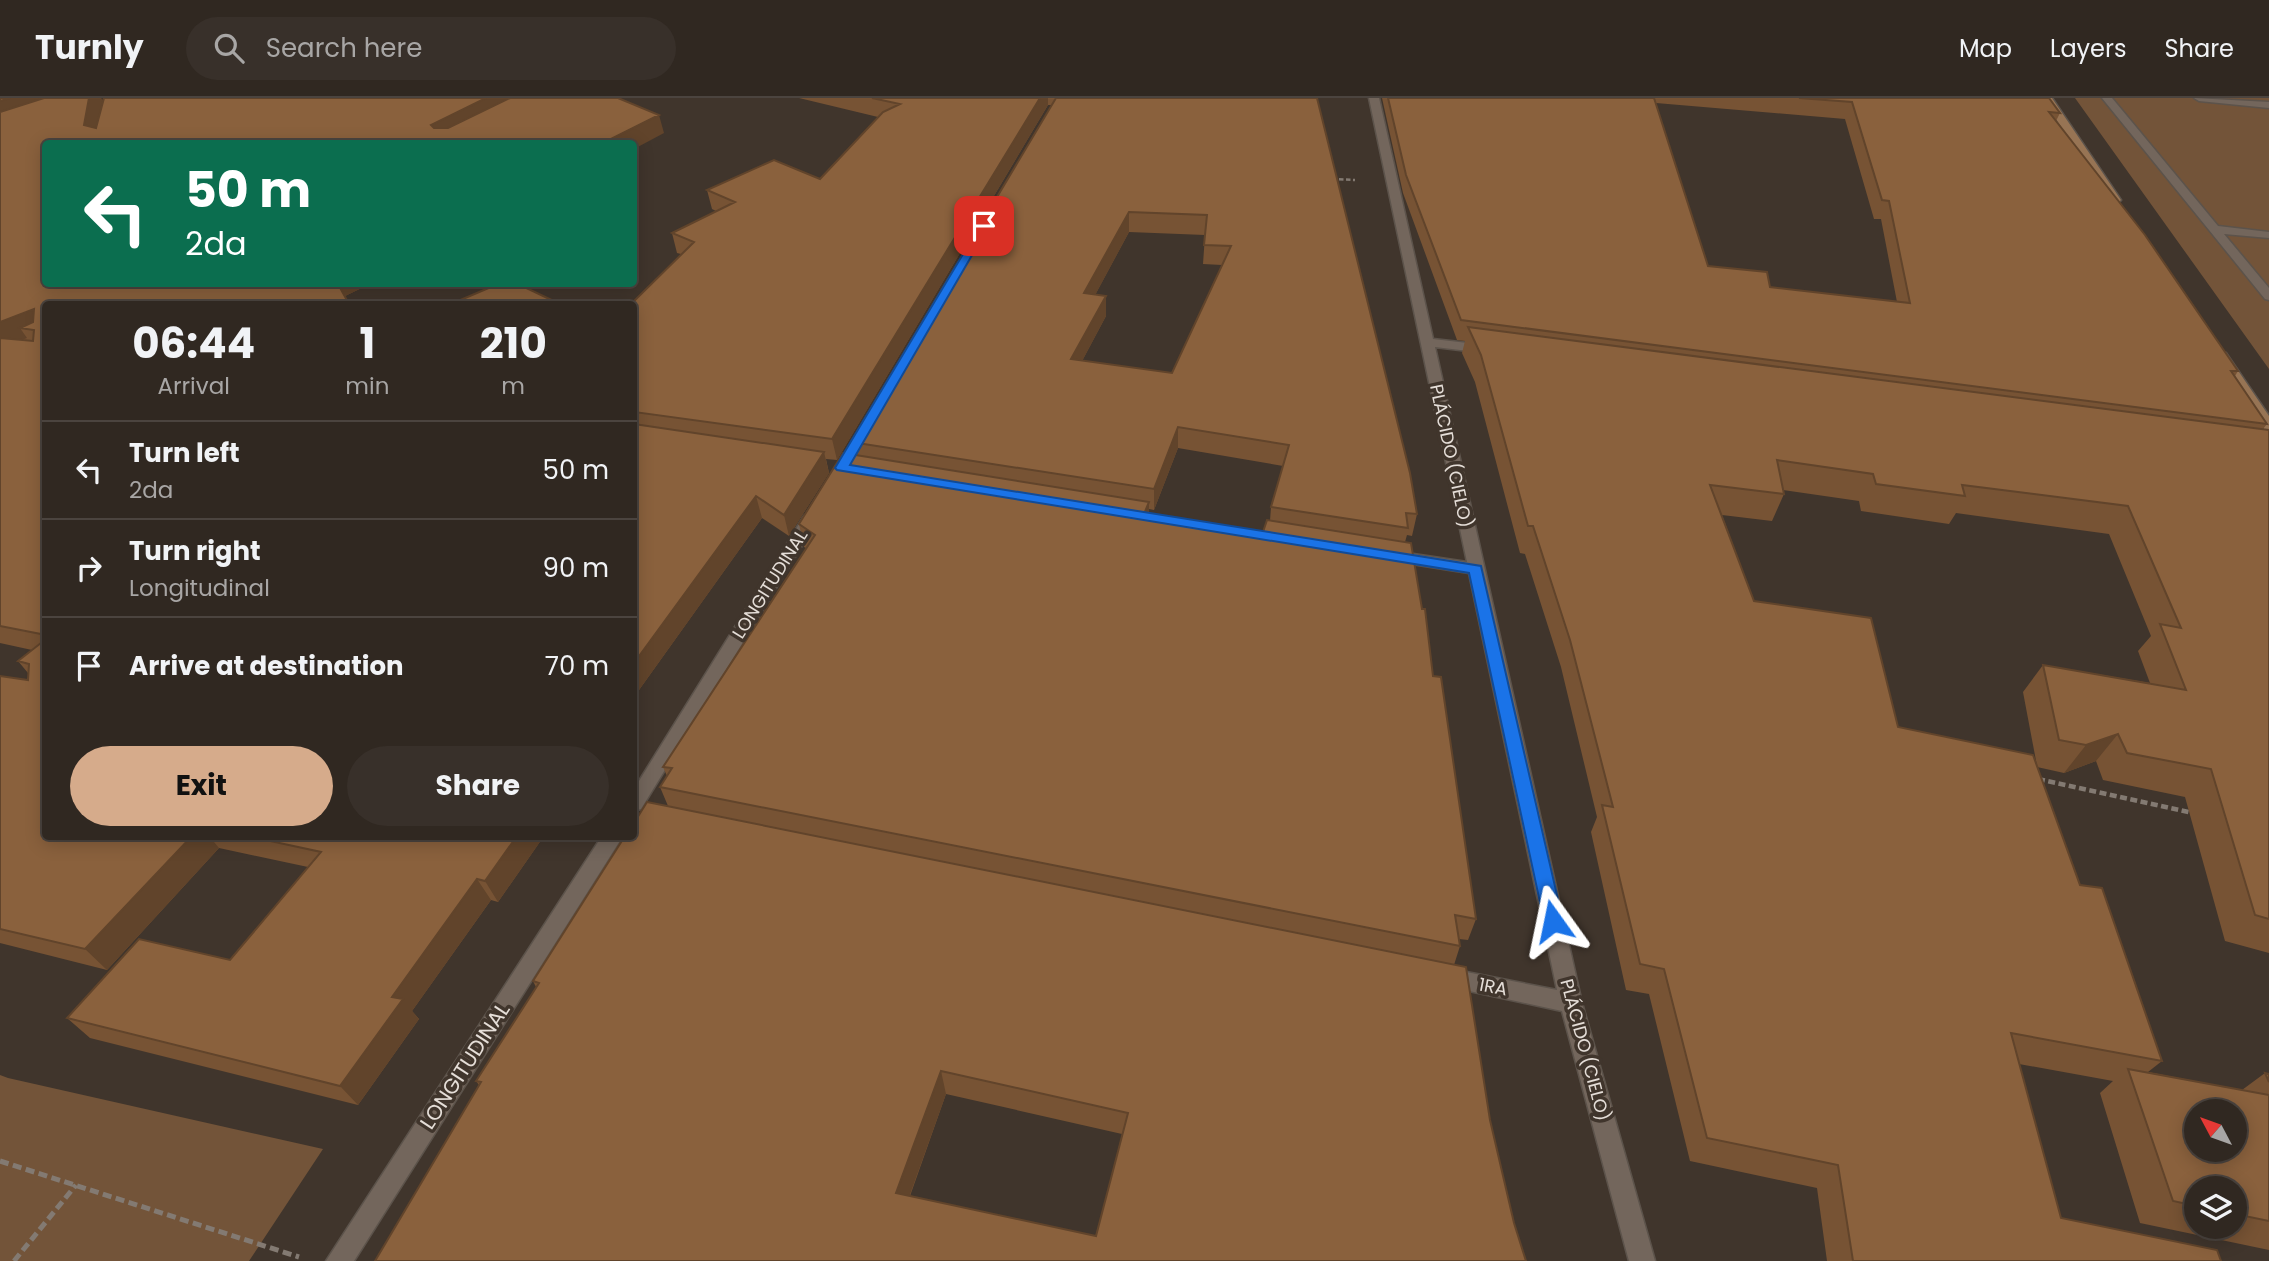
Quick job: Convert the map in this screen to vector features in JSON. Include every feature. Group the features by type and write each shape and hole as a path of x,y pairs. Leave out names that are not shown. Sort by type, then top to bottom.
{"street":[{"name":"PLÁCIDO (CIELO)","path":"1374,98 1571,1003 1642,1261"},
{"path":"2047,98 2123,211"},
{"path":"2107,98 2269,296"},
{"path":"2199,98 2269,105"},
{"path":"2214,229 2269,235"},
{"path":"1426,342 1496,351"},
{"path":"2215,346 2269,426"},
{"name":"LONGITUDINAL","path":"638,811 821,502"},
{"path":"1379,554 1476,569"},
{"name":"LONGITUDINAL","path":"339,1261 610,840"},
{"name":"1RA","path":"1422,972 1571,1003"}],"path":[{"path":"1323,179 1392,182"},
{"path":"2034,778 2203,815"},
{"path":"0,1161 309,1261"},
{"path":"14,1261 76,1185"}],"shaded area":[{"path":"2075,98 2269,98 2269,369"},
{"path":"0,1075 323,1149 249,1261 0,1261"}],"building":[{"path":"44,98 89,98 84,125 96,128 104,98 486,98 431,125 434,128 448,128 510,98 618,98 659,115 609,140 42,140 42,287 340,287 347,301 42,301 42,634 0,626 0,338 33,341 34,330 20,328 33,322 34,309 0,322 0,112"},
{"path":"872,98 1040,98 832,439 637,412 637,301 634,301 694,242 672,233 735,202 707,190 774,160 820,179 883,112 900,104"},
{"path":"1056,98 1317,98 1410,473 1417,514 1406,513 1408,528 1271,507 1289,445 1178,427 1154,489 851,442","holes":["1129,212 1207,215 1204,245 1231,246 1172,373 1071,359 1106,296 1084,293"]},
{"path":"1388,98 1654,98 1708,266 1767,272 1770,287 1910,303 1889,201 1882,200 1852,102 1799,98 2049,98 2060,113 2049,112 2145,235 2238,371 2231,371 2267,424 1461,320 1406,175"},
{"path":"491,287 524,287 554,301 458,301"},
{"path":"1468,327 2269,430 2269,919 2255,915 2211,769 2127,753 2118,734 2086,745 2059,740 2043,665 2186,690 2160,624 2181,628 2128,506 1962,485 1965,496 1876,484 1873,474 1777,460 1784,494 1710,485 1754,601 1871,618 1898,727 2033,755 2080,885 2102,888 2162,1061 2011,1033 2061,1218 2217,1250 2221,1261 1853,1261 1838,1165 1707,1138 1664,969 1640,964 1602,805 1613,807 1570,640 1533,526 1528,526 1481,355"},
{"path":"637,424 824,452 784,515 756,496 637,659"},
{"path":"843,453 1149,502 1144,514 1263,532 1267,520 1411,543 1422,609 1425,609 1433,676 1441,677 1476,919 1455,915 1460,946 660,787 672,768 663,767 815,535 799,524"},
{"path":"42,642 42,840 188,840 85,949 0,929 0,676 28,680 29,664 18,661"},
{"path":"647,802 1466,967 1490,1120 1514,1223 1526,1261 375,1261 481,1082 476,1081 539,983 533,981 622,840 637,840 637,818","holes":["941,1071 1128,1113 1096,1236 896,1193"]},
{"path":"266,840 514,840 485,881 477,879 392,997 403,999 340,1086 67,1018 139,939 230,960 321,852"},
{"path":"2128,1069 2269,1095 2269,1221 2247,1216 2247,1176 2184,1176 2184,1203 2173,1201"}],"route":[{"path":"984,226 842,468 1476,569 1553,921"}]}
